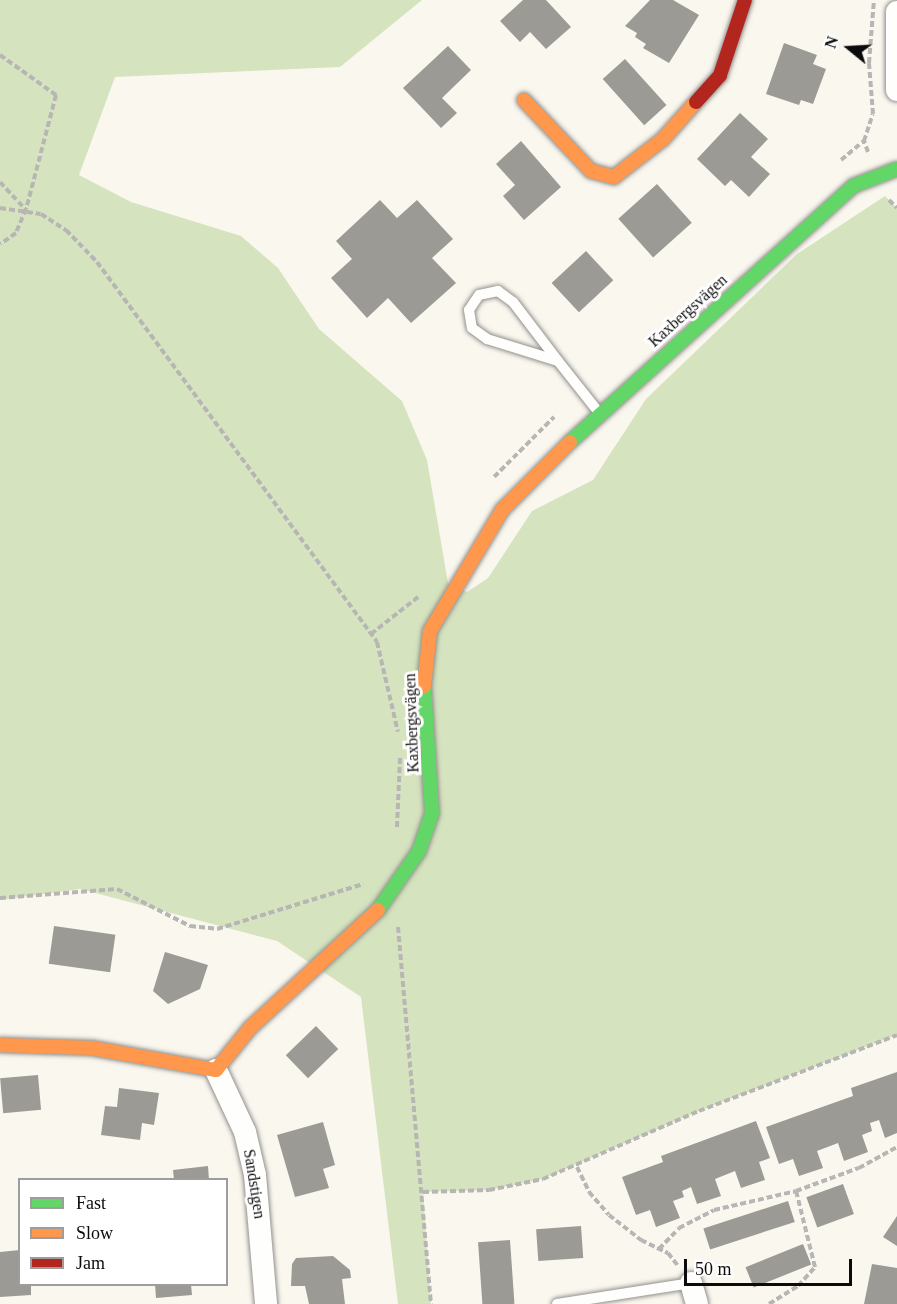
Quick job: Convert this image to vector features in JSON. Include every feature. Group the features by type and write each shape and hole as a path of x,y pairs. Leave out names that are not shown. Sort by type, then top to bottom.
{"street":[{"path":"524,100 591,171 614,177 663,139 720,75 745,0"},
{"path":"897,12 897,90"},
{"name":"Kaxbergsvägen","path":"216,1070 250,1028 388,900 419,851 432,813 424,681 430,631 502,510 599,412 853,186 897,169"},
{"path":"0,1045 92,1048 216,1070"},
{"name":"Sandstigen","path":"216,1070 242,1122 255,1175 266,1304"}],"lane":[{"path":"558,362 487,339 472,328 469,310 479,294 498,291 513,302 599,412"},
{"path":"556,1304 694,1294"}],"path":[{"path":"874,0 868,63 873,114 864,141 878,177"},
{"path":"0,55 56,95 26,209 16,233 0,244"},
{"path":"0,182 26,209 66,230 97,262 377,642 400,740"},
{"path":"0,208 26,209"},
{"path":"397,837 400,750"},
{"path":"0,898 117,889 190,926 217,929 367,882 388,900 399,930 423,1191 430,1304"},
{"path":"423,1191 489,1190 577,1167 699,1111 897,1035"},
{"path":"659,1249 679,1228 714,1210 796,1191 859,1168 897,1147"},
{"path":"577,1167 589,1192 609,1215 668,1253 694,1294"},
{"path":"769,1304 798,1286 815,1267 796,1191"}],"green space":[{"path":"0,0 422,0 340,67 115,77 79,175 131,202 241,236 278,268 319,329 402,401 427,460 448,583 467,592 488,578 532,511 593,480 646,399 797,254 885,196 897,208 897,1035 699,1111 543,1179 489,1190 423,1192 431,1304 398,1304 361,997 277,941 80,889 0,900"}],"building":[{"path":"523,0 546,0 571,27 546,49 530,32 520,42 500,21"},
{"path":"650,0 673,0 699,15 669,63 643,48 646,44 635,37 637,33 625,26"},
{"path":"784,43 817,55 813,64 826,69 813,104 801,100 799,105 766,94"},
{"path":"448,46 471,70 442,98 457,113 441,128 403,88"},
{"path":"625,59 666,105 644,125 603,79"},
{"path":"740,113 768,139 751,157 770,174 749,197 731,180 725,186 697,159"},
{"path":"521,141 561,187 524,220 503,196 515,185 496,164"},
{"path":"657,184 692,223 653,257 618,219"},
{"path":"380,200 397,218 417,200 453,239 432,258 456,283 411,323 388,298 367,318 331,278 352,259 336,241"},
{"path":"586,251 613,280 579,312 552,283"},
{"path":"54,926 115,935 110,972 49,964"},
{"path":"165,952 208,965 200,989 168,1004 153,991"},
{"path":"316,1026 338,1049 308,1078 286,1055"},
{"path":"897,1072 897,1133 885,1138 879,1120 870,1123 872,1131 862,1135 868,1152 844,1161 838,1143 817,1151 823,1168 799,1176 793,1159 779,1164 766,1127 853,1096 851,1088"},
{"path":"38,1075 41,1110 3,1113 0,1078"},
{"path":"119,1088 159,1093 154,1125 142,1123 140,1140 101,1135 105,1106 117,1107"},
{"path":"756,1121 770,1158 759,1162 765,1180 741,1188 735,1171 715,1179 721,1196 697,1204 691,1187 682,1191 684,1197 673,1201 680,1218 656,1227 650,1210 636,1215 622,1177 663,1162 661,1156"},
{"path":"323,1122 335,1165 323,1169 329,1188 295,1197 277,1135"},
{"path":"208,1166 209,1178 174,1178 173,1170"},
{"path":"843,1184 854,1214 817,1227 806,1197"},
{"path":"788,1201 795,1222 710,1249 703,1229"},
{"path":"897,1216 897,1246 883,1237"},
{"path":"581,1226 583,1258 538,1261 536,1229"},
{"path":"510,1240 514,1304 482,1304 478,1242"},
{"path":"803,1244 811,1264 754,1288 746,1267"},
{"path":"18,1250 18,1286 31,1286 31,1295 0,1297 0,1252"},
{"path":"333,1256 350,1270 351,1278 342,1279 345,1304 309,1304 305,1286 291,1286 292,1264 296,1258"},
{"path":"872,1264 897,1268 897,1304 864,1304"},
{"path":"155,1286 191,1286 192,1295 156,1298"}],"traffic: fast":[{"path":"570,442 853,186 897,169"},
{"path":"378,910 419,851 432,813 424,686"}],"traffic: slow":[{"path":"524,100 591,171 614,177 663,139 696,102"},
{"path":"424,686 430,631 502,510 570,442"},
{"path":"0,1045 92,1048 216,1070 250,1028 378,910"}],"traffic: jam":[{"path":"696,102 720,75 745,0"}]}
